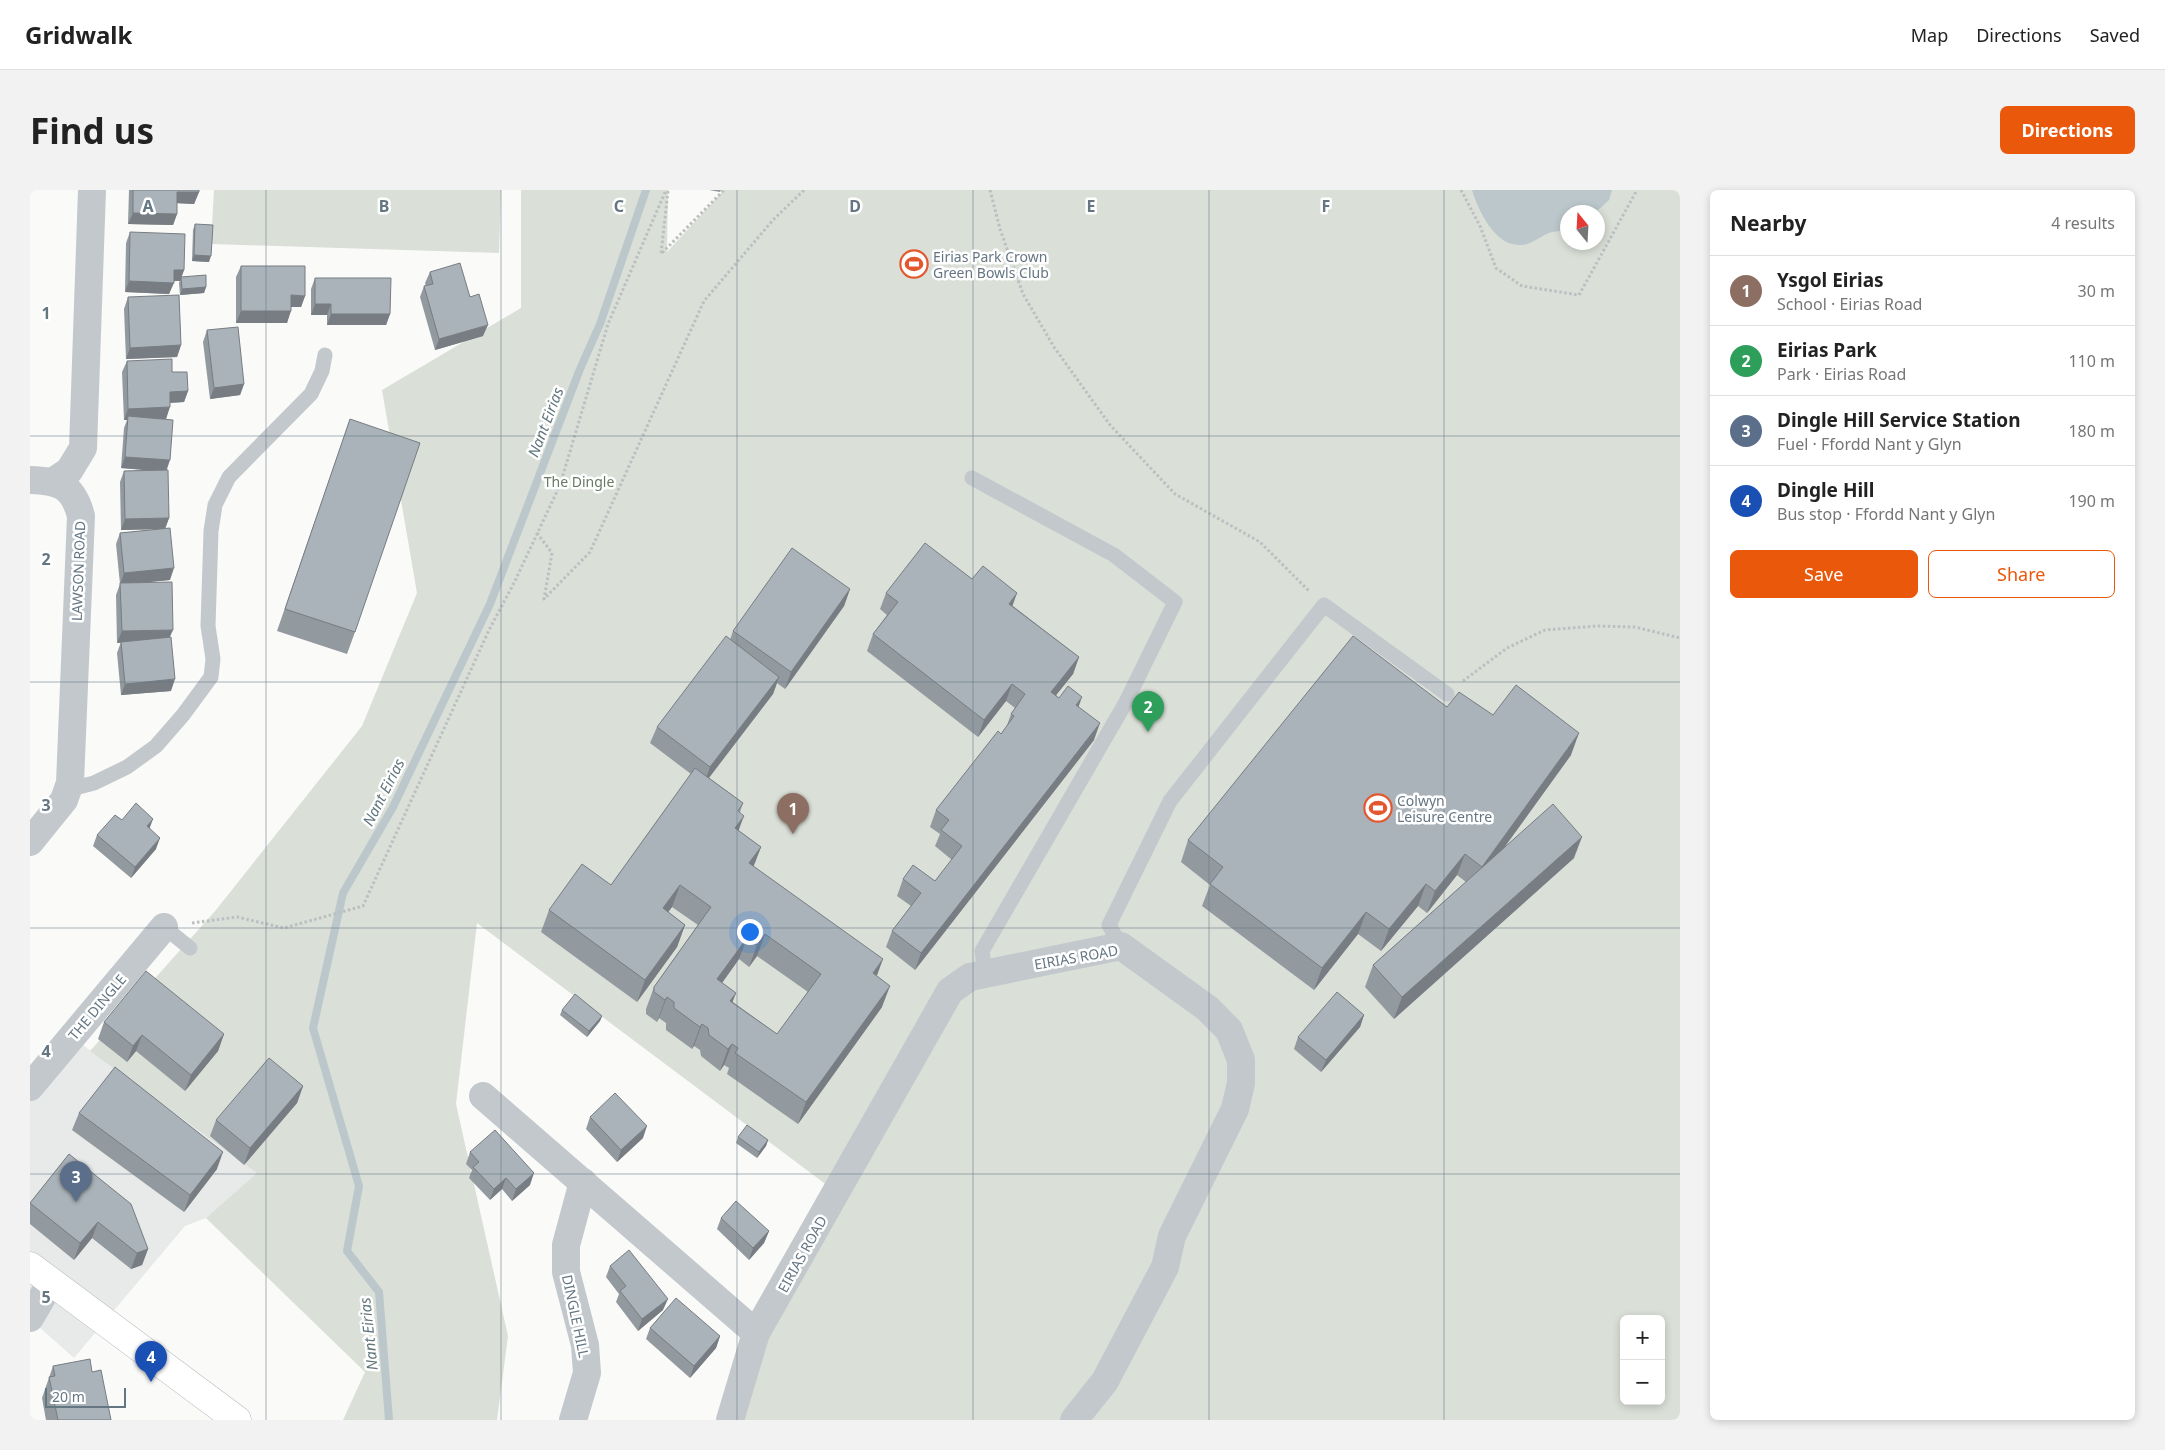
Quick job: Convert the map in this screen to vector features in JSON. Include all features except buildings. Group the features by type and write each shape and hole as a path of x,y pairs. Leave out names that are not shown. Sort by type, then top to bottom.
{"main road":[{"path":"40,1274 237,1420"}],"street":[{"name":"LAWSON ROAD","path":"42,480 69,470 83,448 92,190"},
{"name":"LAWSON ROAD","path":"30,842 64,800 70,782 81,516 78,503 68,488 42,480"},
{"name":"THE DINGLE","path":"30,1087 164,927"},
{"name":"EIRIAS ROAD","path":"730,1420 756,1333 950,991 970,977 1121,946 1207,1008 1229,1030 1241,1060 1241,1083 1236,1109 1172,1236 1165,1268 1105,1381 1074,1420"},
{"path":"482,1096 756,1333"},
{"name":"DINGLE HILL","path":"573,1420 587,1373 585,1344 566,1272 566,1245 583,1182"},
{"path":"30,1318 40,1274"}],"lane":[{"path":"67,790 94,784 127,767 156,746 184,715 211,677 213,659 208,626 211,531 215,504 229,477 311,394 322,371 324,355"},
{"path":"972,478 1114,555 1175,602 1126,702 982,951 984,974"},
{"path":"1121,946 1109,926 1170,801 1324,605 1447,694"},
{"path":"164,927 190,948"}],"path":[{"path":"667,190 661,254 724,190"},
{"path":"164,927 237,916 284,928 363,906 490,630 514,584 560,485 608,324 667,190"},
{"path":"537,533 552,553 544,599 590,552 704,301 773,220 804,190"},
{"path":"990,190 1000,229 1023,294 1054,347 1110,425 1175,494 1260,542 1324,605"},
{"path":"1461,190 1480,226 1496,268 1522,286 1579,295 1637,190"},
{"path":"1447,694 1507,648 1545,630 1596,626 1635,627 1680,638"}],"shaded area":[{"path":"1472,190 1612,190 1609,200 1604,205 1560,205 1560,231 1544,235 1524,245 1511,244 1503,240 1489,225"},
{"path":"72,1037 258,1173 206,1218 185,1226 74,1358 30,1319 30,1087"}],"green space":[{"path":"214,190 501,190 499,253 211,244"},
{"name":"The Dingle","path":"521,190 668,190 667,252 724,190 1680,190 1680,1420 737,1420 776,1300 836,1192 477,923 456,1104 508,1336 497,1420 343,1420 365,1372 206,1218 257,1173 90,1051 216,910 362,726 417,593 382,390 521,308"}],"waterway":[{"name":"Nant Eirias","path":"389,1420 379,1292 347,1251 359,1186 313,1028 343,893 393,807 490,604 580,369 600,324 646,190"}],"place":[{"name":"Eirias Park Crown Green Bowls Club","path":"914,264"},
{"name":"Eirias Park","path":"1148,732"},
{"name":"Colwyn Leisure Centre","path":"1378,808"},
{"name":"Ysgol Eirias","path":"793,834"},
{"name":"Dingle Hill Service Station","path":"76,1202"},
{"name":"Dingle Hill","path":"151,1382"}]}
